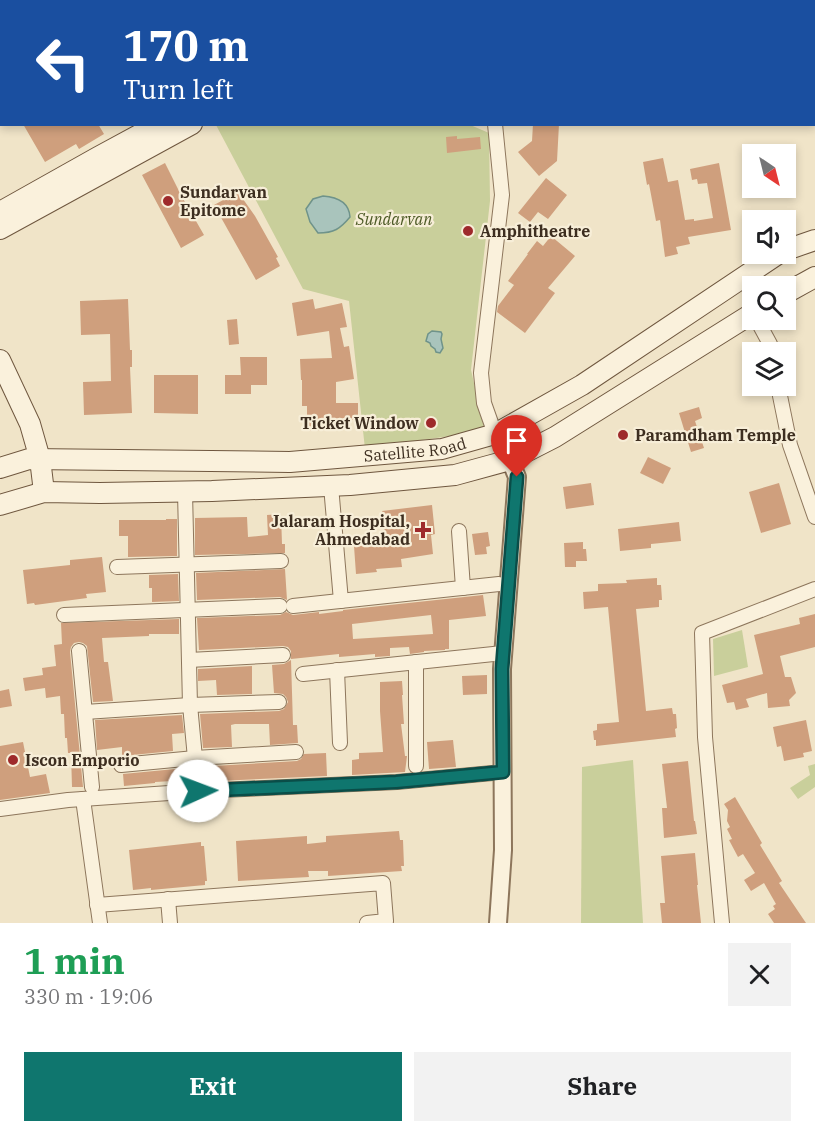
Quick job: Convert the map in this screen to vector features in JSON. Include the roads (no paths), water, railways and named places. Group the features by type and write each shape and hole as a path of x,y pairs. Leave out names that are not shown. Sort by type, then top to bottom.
{"main road":[{"path":"0,212 155,126"},
{"path":"0,229 188,126"},
{"path":"796,247 815,240"},
{"name":"Satellite Road","path":"0,468 34,459 290,462 442,449 495,434 582,385 763,264"},
{"path":"796,288 815,278"},
{"name":"Satellite Road","path":"0,505 39,493 185,492 331,486 455,475 510,460 555,437 742,320"},
{"path":"0,360 30,424 39,493"},
{"path":"0,385 34,459"}],"street":[{"path":"495,126 502,195 481,373 484,403 495,434"},
{"path":"780,396 790,445 815,517"},
{"path":"498,923 503,850 503,653 517,477 510,460"},
{"path":"331,486 341,600"},
{"path":"185,492 190,705 195,758"},
{"path":"459,531 463,588"},
{"path":"117,567 281,561"},
{"path":"64,615 286,606 499,584"},
{"path":"722,923 705,737 702,633 815,589"},
{"path":"79,651 92,787"},
{"path":"303,674 503,653"},
{"path":"189,660 283,655"},
{"path":"416,662 416,766"},
{"path":"337,670 340,743"},
{"path":"85,712 279,702"},
{"path":"121,765 296,752"},
{"path":"0,809 83,799 396,782 503,772"},
{"path":"83,799 100,923"},
{"path":"98,905 383,883 386,921 367,923"},
{"path":"168,899 170,923"}],"water":[{"path":"323,196 345,204 350,217 336,229 318,233 310,222 306,209 313,199"},
{"path":"432,331 442,334 443,348 440,353 436,352 426,341 428,334"}],"place":[{"name":"Sundarvan Epitome","path":"168,201"},
{"name":"Amphitheatre","path":"468,231"},
{"name":"Ticket Window","path":"431,423"},
{"name":"Paramdham Temple","path":"623,435"},
{"name":"Jalaram Hospital, Ahmedabad","path":"423,530"},
{"name":"Iscon Emporio","path":"13,760"}],"park label":[{"name":"Sundarvan","path":"394,219"}]}
